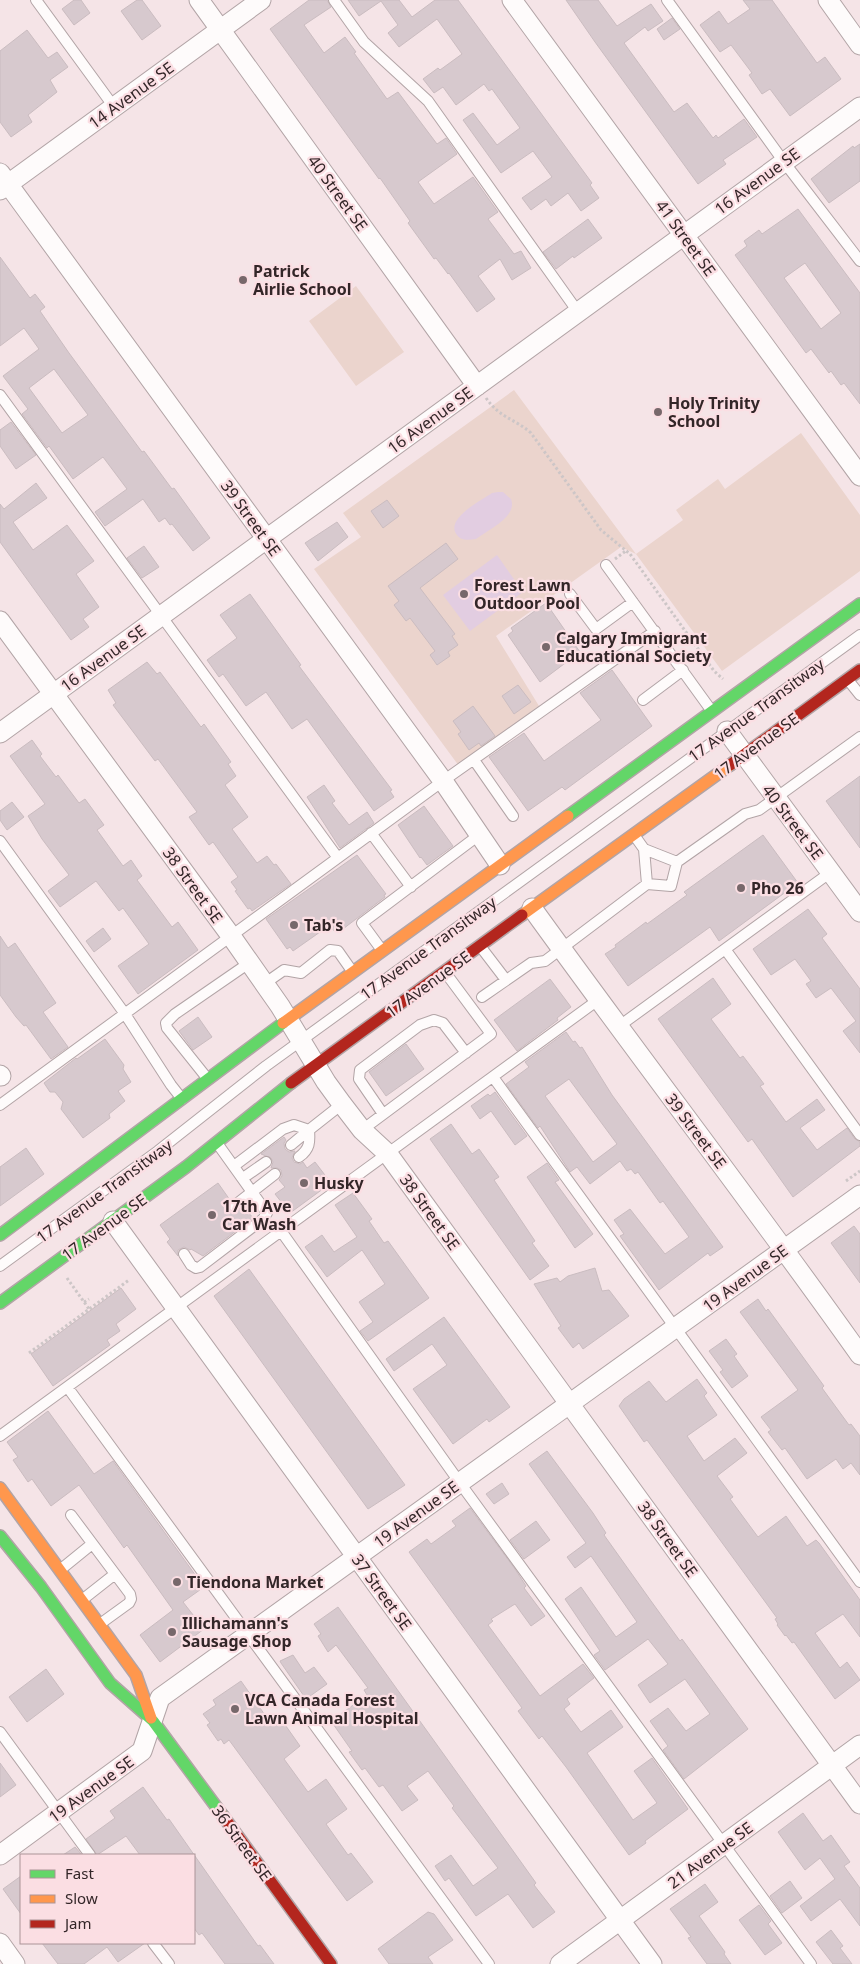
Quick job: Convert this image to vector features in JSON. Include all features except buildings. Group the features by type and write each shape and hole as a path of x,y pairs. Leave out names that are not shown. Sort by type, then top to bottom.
{"main road":[{"path":"0,1235 108,1158 208,1079 352,972 860,604"},
{"name":"17 Avenue SE","path":"0,1303 113,1221 216,1142 277,1092 860,670"},
{"name":"36 Street SE","path":"0,1488 136,1675 153,1722"},
{"name":"36 Street SE","path":"0,1536 41,1587 110,1683 153,1722 331,1964"}],"street":[{"name":"40 Street SE","path":"199,0 477,386"},
{"name":"14 Avenue SE","path":"3,182 114,107 262,0"},
{"name":"41 Street SE","path":"512,0 860,476"},
{"path":"828,0 860,45"},
{"name":"16 Avenue SE","path":"0,733 860,106"},
{"name":"39 Street SE","path":"3,182 126,345 443,781 500,865"},
{"name":"38 Street SE","path":"0,621 231,936 342,1104 362,1130 388,1154 860,1804"},
{"name":"40 Street SE","path":"727,732 860,912"},
{"name":"39 Street SE","path":"532,908 618,1027 785,1249 860,1355"},
{"name":"19 Avenue SE","path":"0,1854 142,1751 160,1698 860,1195"},
{"name":"37 Street SE","path":"113,1221 652,1964"},
{"name":"21 Avenue SE","path":"560,1964 860,1745"},
{"path":"0,1943 16,1964"}],"lane":[{"path":"36,0 114,107"},
{"path":"334,0 364,42 428,101 578,312"},
{"path":"667,0 784,162 860,260"},
{"path":"0,395 338,858"},
{"path":"606,565 712,711"},
{"path":"570,594 596,629 633,602"},
{"path":"0,1105 371,833 654,631"},
{"name":"17 Avenue Transitway","path":"0,1266 158,1151 244,1082 860,635"},
{"path":"642,700 683,670"},
{"path":"847,679 860,695"},
{"path":"482,998 531,963 545,961 647,884 670,886 677,862 745,814 759,810 860,737"},
{"path":"474,760 513,816"},
{"path":"371,833 411,887"},
{"path":"633,834 644,849 647,884"},
{"path":"382,950 362,924 479,835"},
{"path":"0,842 125,1014 182,1100"},
{"path":"644,849 677,862"},
{"path":"618,1027 831,872"},
{"path":"480,946 506,980"},
{"path":"264,984 284,970 301,973 330,950 338,951 352,972"},
{"path":"725,950 860,1135"},
{"path":"208,1079 167,1028 166,1023 175,1014 249,963"},
{"path":"362,1130 491,1034 445,971"},
{"path":"0,1436 598,1000"},
{"path":"384,1114 359,1079 360,1070 420,1024 434,1020 443,1022 466,1053"},
{"path":"493,1077 860,1582"},
{"path":"290,1145 342,1104"},
{"path":"234,1166 283,1129 294,1125 309,1130"},
{"path":"299,1157 308,1148 310,1142 309,1130"},
{"path":"184,1254 191,1265 196,1268 200,1267 267,1214 254,1192 216,1142"},
{"path":"243,1178 266,1162"},
{"path":"234,1206 275,1174"},
{"path":"281,1231 460,1482 811,1964"},
{"path":"68,1388 489,1964"},
{"path":"71,1515 130,1594 131,1599 129,1603 100,1625"},
{"path":"60,1570 92,1544"},
{"path":"82,1600 115,1574"},
{"path":"0,1732 89,1854"},
{"path":"154,1944 168,1964"}],"path":[{"path":"477,386 499,413 523,426 531,434 601,530 630,554 714,671 723,679"},
{"path":"67,1278 90,1309"},
{"path":"29,1353 129,1280"},
{"path":"84,1302 89,1299"}],"shaded area":[{"path":"356,286 404,352 356,386 309,321"},
{"path":"514,390 636,554 621,547 496,636 539,706 459,766 314,569 361,537 343,513"},
{"path":"801,433 860,515 860,571 722,671 636,554 683,520 676,510 718,479 725,489"},
{"path":"503,492 511,499 512,506 506,517 476,539 465,540 459,537 454,529 460,517 480,500 492,493"},
{"path":"497,555 523,592 470,631 443,595"}],"traffic: fast":[{"path":"568,816 860,604"},
{"path":"0,1235 283,1023"},
{"path":"0,1303 186,1167 291,1083"},
{"path":"0,1536 41,1587 110,1683 153,1721 223,1816"}],"traffic: slow":[{"path":"522,915 730,765"},
{"path":"283,1023 568,816"},
{"path":"0,1488 136,1675 151,1718"}],"traffic: jam":[{"path":"730,765 860,670"},
{"path":"291,1083 522,915"},
{"path":"223,1816 331,1964"}],"place":[{"name":"Patrick Airlie School","path":"243,280"},
{"name":"Holy Trinity School","path":"658,412"},
{"name":"Forest Lawn Outdoor Pool","path":"464,594"},
{"name":"Calgary Immigrant Educational Society","path":"546,647"},
{"name":"Pho 26","path":"741,888"},
{"name":"Tab's","path":"294,925"},
{"name":"Husky","path":"304,1183"},
{"name":"17th Ave Car Wash","path":"212,1215"},
{"name":"Tiendona Market","path":"177,1582"},
{"name":"Illichamann's Sausage Shop","path":"172,1632"},
{"name":"VCA Canada Forest Lawn Animal Hospital","path":"235,1709"}]}
